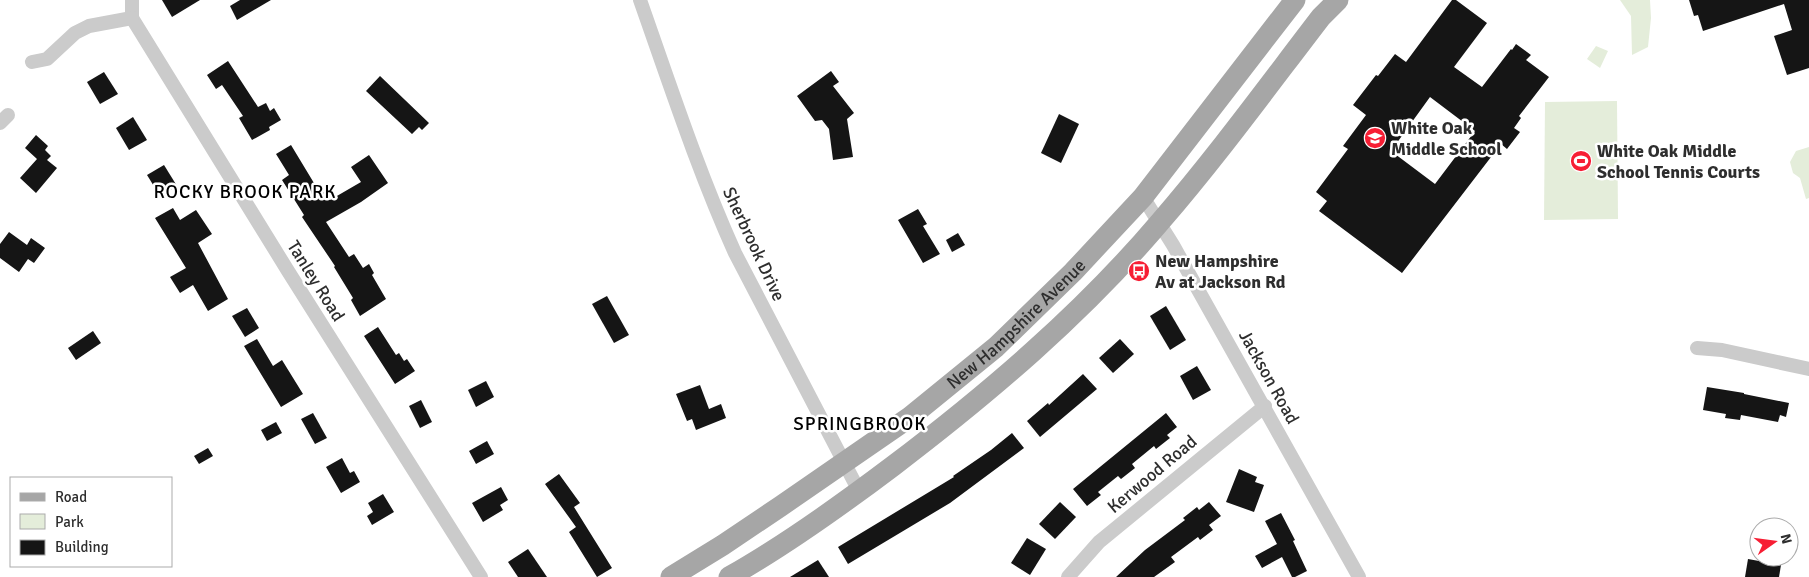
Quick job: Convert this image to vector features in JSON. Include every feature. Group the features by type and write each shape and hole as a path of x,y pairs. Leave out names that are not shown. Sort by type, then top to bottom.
{"main road":[{"name":"New Hampshire Avenue","path":"671,577 723,545 844,464 910,417 996,347 1073,272 1143,197 1296,0"},
{"name":"New Hampshire Avenue","path":"729,577 803,531 932,436 1012,371 1085,304 1160,223 1219,150 1321,17 1338,0"}],"street":[{"path":"32,62 47,59 75,32 89,26 132,18 132,0"},
{"name":"Sherbrook Drive","path":"640,0 684,127 748,282 859,491"},
{"name":"Tanley Road","path":"132,18 288,271 481,577"},
{"name":"Jackson Road","path":"1143,197 1160,223 1265,406 1359,577"},
{"path":"1697,348 1722,350 1809,369"},
{"name":"Kerwood Road","path":"1068,577 1100,542 1265,406"}],"green space":[{"path":"1620,0 1650,0 1651,18 1648,47 1632,55 1631,16"},
{"path":"1596,46 1608,51 1600,68 1587,59"},
{"name":"White Oak Middle School Tennis Courts","path":"1617,101 1618,219 1544,220 1545,102"},
{"path":"1809,147 1809,198 1806,199 1800,178 1793,173 1790,162 1796,151"}],"building":[{"path":"162,0 200,0 172,17"},
{"path":"240,0 271,0 237,20 230,6"},
{"name":"White Oak Middle School","path":"1452,0 1456,0 1487,23 1454,67 1482,87 1516,44 1531,55 1526,60 1549,77 1519,116 1521,118 1514,128 1520,132 1507,149 1501,144 1402,273 1319,211 1327,201 1316,192 1348,149 1343,146 1366,115 1353,105 1395,54 1406,62","holes":["1430,97 1475,131 1435,184 1391,151"]},
{"path":"1689,0 1809,0 1809,68 1787,75 1774,36 1792,30 1784,4 1703,31 1698,15 1694,16"},
{"path":"228,61 258,107 266,103 270,111 274,108 281,120 269,127 270,130 252,140 239,118 243,116 222,85 216,89 207,75"},
{"path":"831,71 839,82 833,86 854,113 847,119 853,157 833,160 829,129 822,120 815,121 797,96"},
{"path":"104,72 118,94 100,104 87,82"},
{"path":"380,76 429,123 422,130 419,127 412,134 366,91"},
{"path":"1059,114 1079,124 1061,163 1041,153"},
{"path":"133,117 147,140 129,150 116,128"},
{"path":"36,135 48,146 45,150 51,156 47,160 57,168 36,193 20,178 37,159 25,148"},
{"path":"291,145 320,193 325,190 330,200 361,182 351,167 369,155 388,183 361,202 326,222 349,257 354,254 363,268 369,264 374,273 372,275 386,299 360,316 351,300 353,298 335,266 302,217 304,215 282,180 289,175 276,154"},
{"path":"164,165 177,186 160,196 147,175"},
{"path":"173,208 180,220 196,210 212,234 198,243 228,299 208,311 193,285 180,293 170,277 186,268 155,218"},
{"path":"918,209 927,224 923,226 940,254 923,263 898,220"},
{"path":"9,232 27,245 31,238 45,248 34,263 28,259 19,272 0,258 0,244"},
{"path":"958,233 965,245 952,252 946,240"},
{"path":"607,296 629,335 614,343 592,304"},
{"path":"1166,306 1186,340 1170,350 1150,316"},
{"path":"247,308 259,328 245,337 232,316"},
{"path":"378,327 396,355 399,353 404,361 407,359 415,371 395,384 364,336"},
{"path":"93,331 101,343 76,360 68,348"},
{"path":"257,339 273,366 282,360 303,394 281,407 244,346"},
{"path":"1120,339 1134,354 1113,373 1099,358"},
{"path":"1197,366 1211,390 1193,400 1180,376"},
{"path":"1083,374 1097,389 1040,437 1027,421 1048,403 1049,405"},
{"path":"486,381 494,397 476,407 468,390"},
{"path":"700,385 709,409 721,404 726,418 696,430 692,419 687,421 676,394"},
{"path":"1707,387 1789,403 1786,417 1780,415 1778,422 1741,415 1740,420 1725,418 1726,414 1703,410"},
{"path":"421,400 432,422 420,428 409,406"},
{"path":"313,413 327,438 315,444 301,419"},
{"path":"1166,413 1177,427 1167,435 1170,438 1156,449 1154,446 1132,464 1135,468 1121,479 1118,476 1098,492 1101,495 1087,506 1073,489"},
{"path":"276,422 282,433 267,441 261,430"},
{"path":"1012,433 1024,448 950,503 848,564 838,547 954,477"},
{"path":"487,441 494,454 476,464 469,451"},
{"path":"208,448 213,456 199,464 194,456"},
{"path":"342,458 350,473 354,471 360,482 341,493 326,467"},
{"path":"1239,469 1257,477 1255,482 1264,485 1254,512 1226,502"},
{"path":"559,474 580,503 574,507 612,568 597,577 569,532 576,527 545,484"},
{"path":"501,487 508,500 500,505 503,510 483,522 472,503"},
{"path":"383,494 394,512 372,525 367,516 373,512 368,503"},
{"path":"1060,502 1076,517 1055,539 1039,524"},
{"path":"1209,502 1221,516 1209,525 1213,530 1200,540 1198,537 1171,557 1175,562 1154,577 1116,577 1145,550 1185,520 1183,518 1197,507 1199,510"},
{"path":"1281,513 1295,540 1293,541 1307,571 1295,577 1292,577 1282,557 1262,568 1255,556 1277,544 1265,521"},
{"path":"1027,538 1046,549 1030,575 1011,563"},
{"path":"528,549 547,577 518,577 508,562"},
{"path":"1748,559 1749,567 1781,567 1779,577 1745,577"},
{"path":"818,560 829,577 790,577"}],"place":[{"name":"White Oak Middle School","path":"1375,138"},
{"name":"White Oak Middle School Tennis Courts","path":"1581,161"},
{"name":"New Hampshire Av at Jackson Rd","path":"1139,271"}],"district":[{"name":"ROCKY BROOK PARK","path":"245,192"},
{"name":"SPRINGBROOK","path":"860,424"}]}
